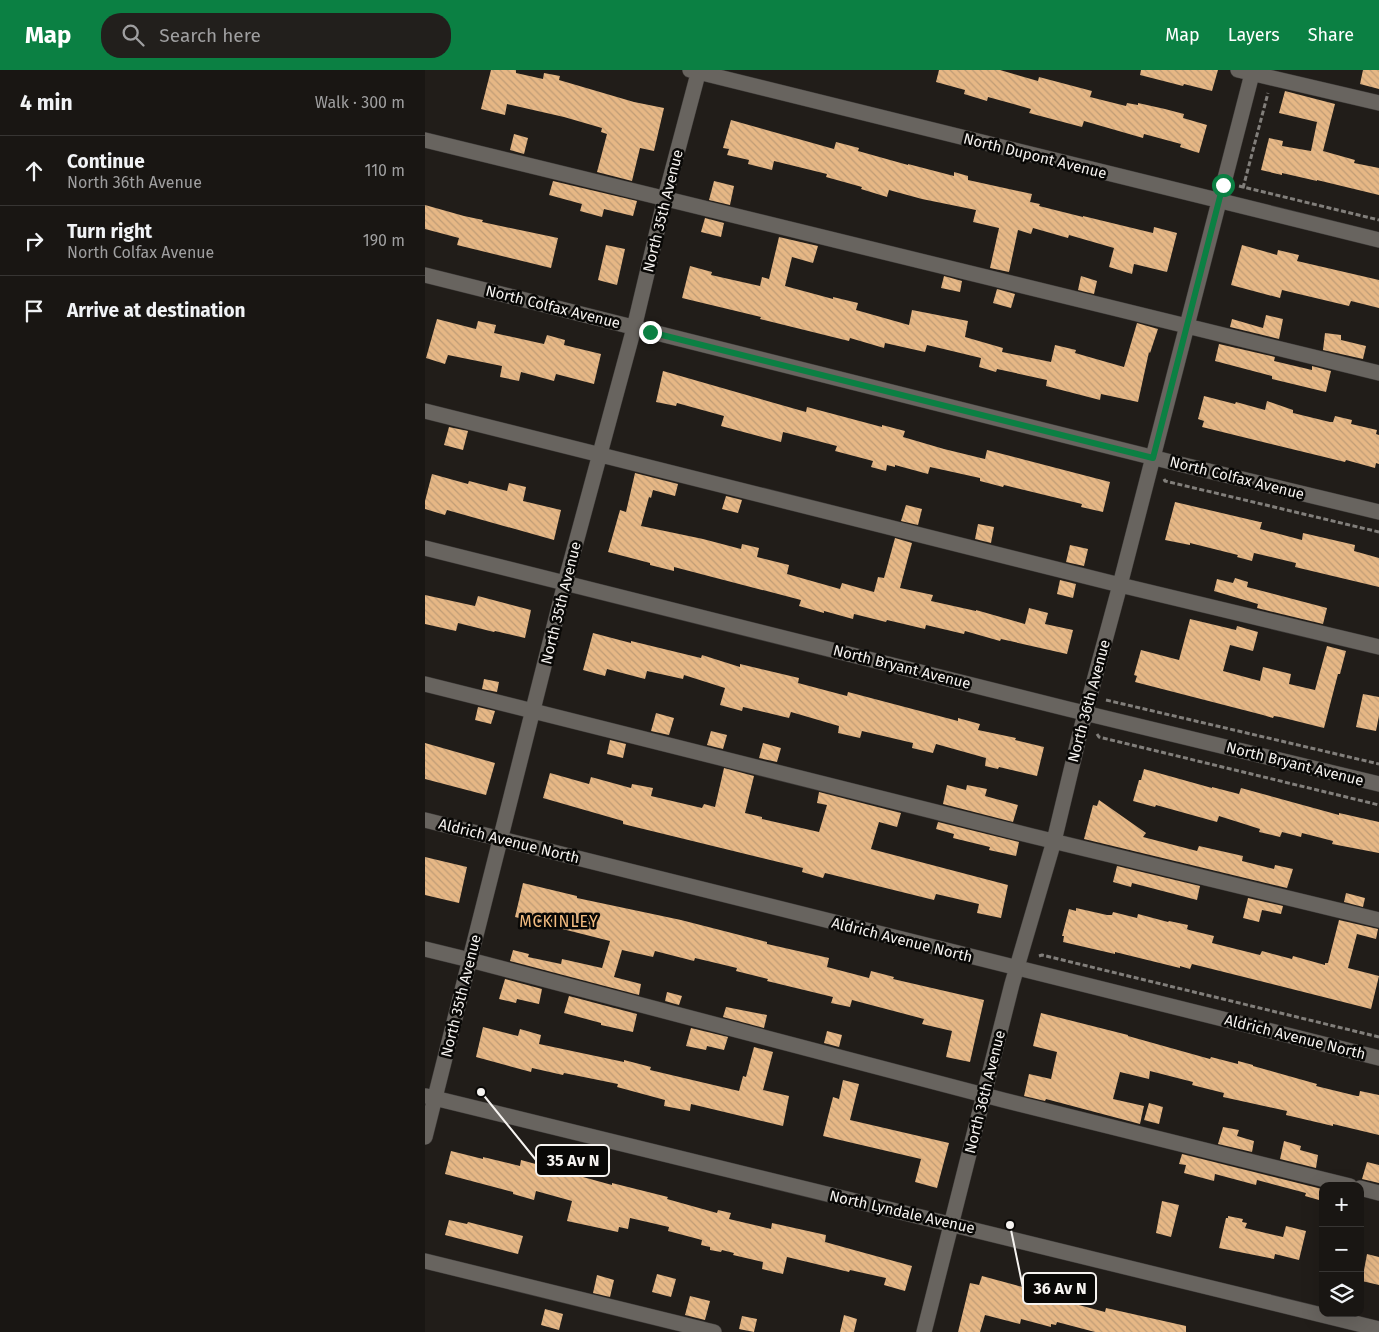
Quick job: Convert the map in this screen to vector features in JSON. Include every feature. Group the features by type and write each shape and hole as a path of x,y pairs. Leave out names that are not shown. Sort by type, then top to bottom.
{"street":[{"name":"North 35th Avenue","path":"425,1138 430,1097 470,960 565,583 634,328 696,71"},
{"name":"North Dupont Avenue","path":"696,71 1379,240"},
{"path":"1248,71 1379,103"},
{"name":"North 36th Avenue","path":"924,1332 1017,968 1054,841 1085,712 1187,327 1219,201 1248,71"},
{"path":"425,140 1379,373"},
{"name":"North Colfax Avenue","path":"425,275 1153,458 1379,512"},
{"path":"425,411 1120,585 1379,647"},
{"name":"North Bryant Avenue","path":"425,548 1379,784"},
{"path":"425,684 1379,920"},
{"name":"Aldrich Avenue North","path":"425,820 1379,1058"},
{"path":"425,950 470,960 984,1095 1333,1182"},
{"name":"North Lyndale Avenue","path":"430,1097 1379,1329"},
{"path":"1364,1189 1379,1193"},
{"path":"425,1261 714,1332"}],"path":[{"path":"1240,193 1272,77"},
{"path":"1238,186 1379,220"},
{"path":"1162,477 1165,481 1379,532"},
{"path":"1103,701 1108,699 1379,764"},
{"path":"1097,733 1099,737 1379,805"},
{"path":"1036,957 1042,955 1379,1037"}],"building":[{"path":"491,70 516,70 516,73 543,79 544,73 560,76 559,80 634,102 664,108 654,151 640,148 632,181 597,172 607,134 601,132 602,128 507,104 505,115 481,109"},
{"path":"939,70 1000,70 1038,81 1039,77 1092,91 1090,97 1126,106 1127,103 1138,105 1138,103 1165,109 1184,114 1183,118 1207,125 1199,153 1180,147 1181,144 1144,134 1143,138 1084,121 1082,127 1029,113 1031,109 988,97 987,101 964,94 965,90 936,82"},
{"path":"1141,70 1218,70 1212,91 1140,75"},
{"path":"1363,70 1379,70 1379,89 1360,84"},
{"path":"1285,91 1335,104 1323,151 1355,160 1354,163 1379,168 1379,195 1317,180 1261,170 1269,138 1283,141 1282,146 1311,151 1317,122 1279,113"},
{"path":"731,120 834,149 836,142 859,148 858,151 908,165 954,176 954,172 968,176 968,180 1032,194 1030,202 1040,204 1039,206 1153,233 1154,227 1177,233 1167,272 1134,264 1132,274 1109,267 1114,248 1069,235 1068,238 1033,228 1031,234 1018,230 1009,272 990,268 999,228 973,222 976,210 889,190 887,197 861,189 862,187 826,177 827,174 774,161 772,170 748,164 749,160 727,155 729,149 723,148"},
{"path":"514,134 528,138 524,154 510,150"},
{"path":"553,181 637,201 633,216 604,209 602,217 580,211 582,204 549,195"},
{"path":"714,181 734,186 730,205 709,200"},
{"path":"425,205 483,220 482,222 558,238 551,268 457,245 459,238 425,229"},
{"path":"705,218 724,223 721,237 701,232"},
{"path":"779,237 818,246 813,263 792,257 785,286 833,299 833,297 858,303 856,310 909,325 912,310 968,321 965,337 1003,348 1002,352 1051,362 1055,345 1076,350 1075,353 1124,367 1137,323 1158,329 1149,352 1138,402 1101,394 1100,400 1046,386 1047,380 997,369 996,372 979,367 981,358 927,345 925,352 885,343 884,348 850,338 849,341 760,319 761,317 682,298 690,266 712,272 711,275 760,286 762,277 769,279"},
{"path":"606,245 625,249 617,285 598,280"},
{"path":"1242,245 1277,255 1278,250 1299,255 1297,261 1379,280 1379,308 1351,301 1349,306 1282,290 1280,298 1231,285"},
{"path":"944,276 962,281 960,292 941,288"},
{"path":"1081,276 1097,281 1094,294 1078,290"},
{"path":"997,289 1015,294 1011,308 993,303"},
{"path":"1266,315 1283,319 1279,339 1230,327 1232,319 1263,328"},
{"path":"437,319 476,329 478,321 496,325 494,333 544,344 547,335 565,340 564,345 601,354 594,384 556,374 554,381 521,372 519,381 500,377 502,366 448,355 445,364 426,358"},
{"path":"1325,333 1341,335 1341,340 1366,346 1363,359 1323,350"},
{"path":"1219,344 1275,357 1274,361 1312,370 1312,366 1331,371 1326,392 1272,379 1272,376 1215,361"},
{"path":"663,371 806,412 807,407 882,427 882,425 905,431 903,437 944,449 985,459 987,450 1110,482 1103,512 1081,507 1082,504 1004,485 1003,487 980,481 980,478 930,467 928,474 895,465 895,467 887,465 886,471 871,467 873,461 835,451 837,446 783,432 781,442 721,426 724,416 677,403 676,406 656,402"},
{"path":"1204,396 1265,410 1267,401 1293,410 1293,413 1330,422 1333,422 1335,416 1352,420 1351,424 1377,430 1376,434 1379,435 1379,464 1376,463 1375,468 1346,460 1345,462 1202,427 1204,421 1198,419"},
{"path":"449,427 468,431 463,450 444,445"},
{"path":"635,473 678,484 675,496 653,490 651,498 649,497 641,526 741,549 742,544 759,548 757,557 789,565 787,574 840,589 842,583 874,592 878,577 884,578 895,538 912,543 900,588 933,595 931,601 976,610 1025,624 1029,608 1048,613 1045,624 1073,630 1067,654 1001,639 1000,641 965,631 964,634 926,625 925,629 887,620 886,622 854,614 853,619 824,611 824,613 799,606 801,600 674,567 674,571 608,552 620,510 626,512"},
{"path":"432,474 468,484 469,481 507,491 509,483 526,487 523,501 561,510 554,540 447,510 445,515 425,509 425,501"},
{"path":"726,496 742,500 738,513 722,509"},
{"path":"1175,502 1262,522 1260,529 1302,540 1303,533 1355,545 1354,551 1379,558 1379,587 1295,567 1296,563 1254,553 1252,561 1237,557 1238,555 1190,543 1190,545 1165,540"},
{"path":"906,505 922,509 918,525 901,521"},
{"path":"978,524 994,527 991,543 975,539"},
{"path":"1070,545 1088,549 1084,566 1066,562"},
{"path":"1235,578 1248,582 1247,587 1327,608 1323,624 1257,608 1258,604 1214,591 1217,579 1233,583"},
{"path":"1060,580 1076,584 1073,598 1057,594"},
{"path":"425,595 475,606 478,596 531,610 525,638 458,623 456,631 425,624"},
{"path":"1190,619 1236,630 1237,626 1258,632 1253,651 1230,645 1223,671 1260,681 1263,667 1291,674 1289,684 1315,690 1327,646 1346,651 1324,728 1280,717 1274,716 1273,718 1135,682 1137,676 1134,675 1141,650 1179,660"},
{"path":"593,633 701,658 702,655 740,667 740,664 799,678 798,683 847,696 848,692 958,721 958,718 980,724 978,730 1016,738 1015,740 1044,747 1037,776 999,767 998,769 985,766 986,758 936,744 933,753 912,748 913,743 862,731 860,738 838,733 839,726 791,712 789,718 743,707 742,711 720,705 725,688 684,675 683,679 647,671 645,679 607,669 605,676 583,670"},
{"path":"484,679 499,682 497,692 482,689"},
{"path":"1363,694 1379,697 1379,716 1376,731 1356,727"},
{"path":"478,707 495,711 491,724 475,720"},
{"path":"656,713 674,718 669,735 651,731"},
{"path":"711,731 727,735 723,749 707,745"},
{"path":"610,740 626,744 623,758 607,754"},
{"path":"425,743 495,763 486,795 425,779"},
{"path":"763,743 781,748 777,762 759,758"},
{"path":"724,768 754,776 745,813 762,817 762,819 819,832 827,805 817,803 819,792 901,813 897,827 879,822 871,849 1008,885 1001,918 977,913 979,904 936,894 934,900 825,873 823,878 802,872 803,868 623,824 623,821 543,798 550,773 589,784 591,777 631,788 632,784 653,788 651,796 702,808 704,804 715,807"},
{"path":"1144,769 1212,788 1239,794 1241,788 1339,815 1339,813 1379,822 1379,853 1332,844 1333,841 1302,833 1301,837 1282,832 1280,837 1259,832 1260,829 1219,816 1217,822 1156,805 1155,807 1133,801"},
{"path":"947,785 966,790 967,785 987,789 985,796 1018,805 1013,822 943,804"},
{"path":"1099,800 1146,833 1143,837 1197,851 1199,846 1243,856 1242,861 1274,869 1275,865 1293,869 1287,888 1084,839 1093,805 1097,806"},
{"path":"938,822 1019,842 1016,856 989,850 990,847 953,838 954,834 936,829"},
{"path":"425,857 467,867 459,903 425,895"},
{"path":"1117,866 1200,886 1197,900 1132,883 1131,887 1113,882"},
{"path":"523,883 577,896 577,898 681,920 767,942 767,944 829,958 827,967 869,978 871,971 894,977 893,979 984,1000 970,1062 946,1057 952,1031 922,1024 924,1019 852,1000 850,1007 831,1003 833,997 767,981 768,979 736,971 737,968 695,958 694,961 655,951 653,957 622,950 614,977 641,984 639,995 510,961 513,950 529,954 528,957 561,964 562,959 602,968 610,941 515,917"},
{"path":"1346,893 1365,898 1363,907 1344,902"},
{"path":"1248,898 1283,906 1281,914 1262,910 1259,922 1243,918"},
{"path":"1076,908 1107,915 1112,915 1113,912 1137,918 1138,914 1188,925 1187,929 1189,930 1214,936 1212,943 1260,955 1262,951 1292,959 1293,956 1325,965 1325,963 1328,963 1339,920 1378,929 1376,939 1357,934 1348,968 1379,976 1371,1009 1192,964 1190,969 1180,966 1180,968 1115,952 1115,954 1063,942 1064,936 1062,936 1069,909 1076,911"},
{"path":"505,979 542,989 539,1004 517,999 516,1003 499,999"},
{"path":"667,992 682,996 679,1005 665,1001"},
{"path":"569,996 637,1014 633,1032 601,1025 601,1023 564,1013"},
{"path":"726,1007 767,1015 764,1028 723,1017"},
{"path":"1041,1013 1128,1035 1210,1059 1211,1057 1238,1064 1238,1061 1317,1084 1316,1086 1357,1096 1359,1096 1360,1091 1379,1095 1379,1135 1286,1115 1287,1111 1223,1097 1224,1093 1192,1085 1193,1082 1150,1071 1149,1079 1120,1072 1113,1099 1144,1106 1140,1124 1046,1099 1045,1101 1024,1096 1029,1074 1051,1079 1057,1052 1033,1046"},
{"path":"483,1027 518,1036 520,1029 541,1035 539,1044 624,1062 624,1060 651,1067 650,1070 739,1091 743,1076 746,1077 754,1047 773,1052 763,1090 789,1096 783,1126 691,1104 690,1111 664,1106 665,1100 617,1087 618,1084 532,1068 531,1072 476,1057"},
{"path":"691,1028 728,1037 724,1050 707,1046 706,1050 686,1046"},
{"path":"827,1031 842,1035 839,1047 824,1043"},
{"path":"843,1080 859,1084 850,1120 949,1143 937,1188 915,1182 921,1159 823,1136 833,1097 839,1099"},
{"path":"1149,1103 1163,1107 1159,1124 1144,1120"},
{"path":"1223,1127 1239,1130 1237,1136 1254,1141 1252,1152 1218,1144"},
{"path":"1284,1141 1301,1146 1300,1150 1318,1155 1316,1168 1280,1159"},
{"path":"451,1151 520,1166 521,1160 612,1185 612,1183 668,1197 667,1199 717,1213 718,1210 731,1213 729,1219 771,1229 772,1223 826,1235 825,1242 912,1266 905,1291 884,1285 886,1278 850,1270 849,1272 787,1257 783,1274 762,1269 763,1262 733,1255 734,1253 722,1250 721,1252 710,1250 710,1247 701,1245 702,1240 668,1231 669,1227 630,1218 628,1229 619,1227 618,1232 567,1221 572,1201 536,1191 534,1200 513,1194 513,1192 445,1174"},
{"path":"1182,1154 1319,1188 1319,1200 1305,1196 1306,1193 1257,1180 1256,1185 1215,1174 1214,1181 1184,1173 1186,1165 1179,1164"},
{"path":"1367,1162 1379,1165 1379,1183 1362,1179"},
{"path":"1162,1201 1179,1205 1171,1237 1156,1233"},
{"path":"1228,1216 1243,1219 1242,1222 1247,1223 1245,1228 1283,1237 1286,1226 1306,1231 1299,1260 1275,1254 1274,1259 1219,1248"},
{"path":"449,1220 467,1224 468,1222 523,1236 518,1254 445,1235"},
{"path":"1367,1254 1379,1257 1379,1285 1364,1281"},
{"path":"657,1274 676,1279 671,1297 652,1292"},
{"path":"597,1275 614,1280 610,1297 593,1293"},
{"path":"982,1276 1044,1293 1044,1291 1061,1295 1060,1300 1105,1312 1106,1308 1186,1326 1186,1332 1095,1332 1057,1322 1056,1325 1051,1324 1051,1327 1021,1319 1020,1324 985,1315 980,1332 958,1332 970,1283 979,1285"},
{"path":"690,1296 710,1301 705,1320 685,1315"},
{"path":"545,1309 563,1314 559,1330 541,1325"},
{"path":"844,1315 857,1319 854,1332 840,1332"},
{"path":"742,1316 757,1319 754,1332 739,1329"}],"place":[{"name":"35 Av N","path":"481,1092"},
{"name":"36 Av N","path":"1010,1225"}],"district":[{"name":"MCKINLEY","path":"559,921"}],"route":[{"path":"650,332 1153,458 1223,185"}]}
